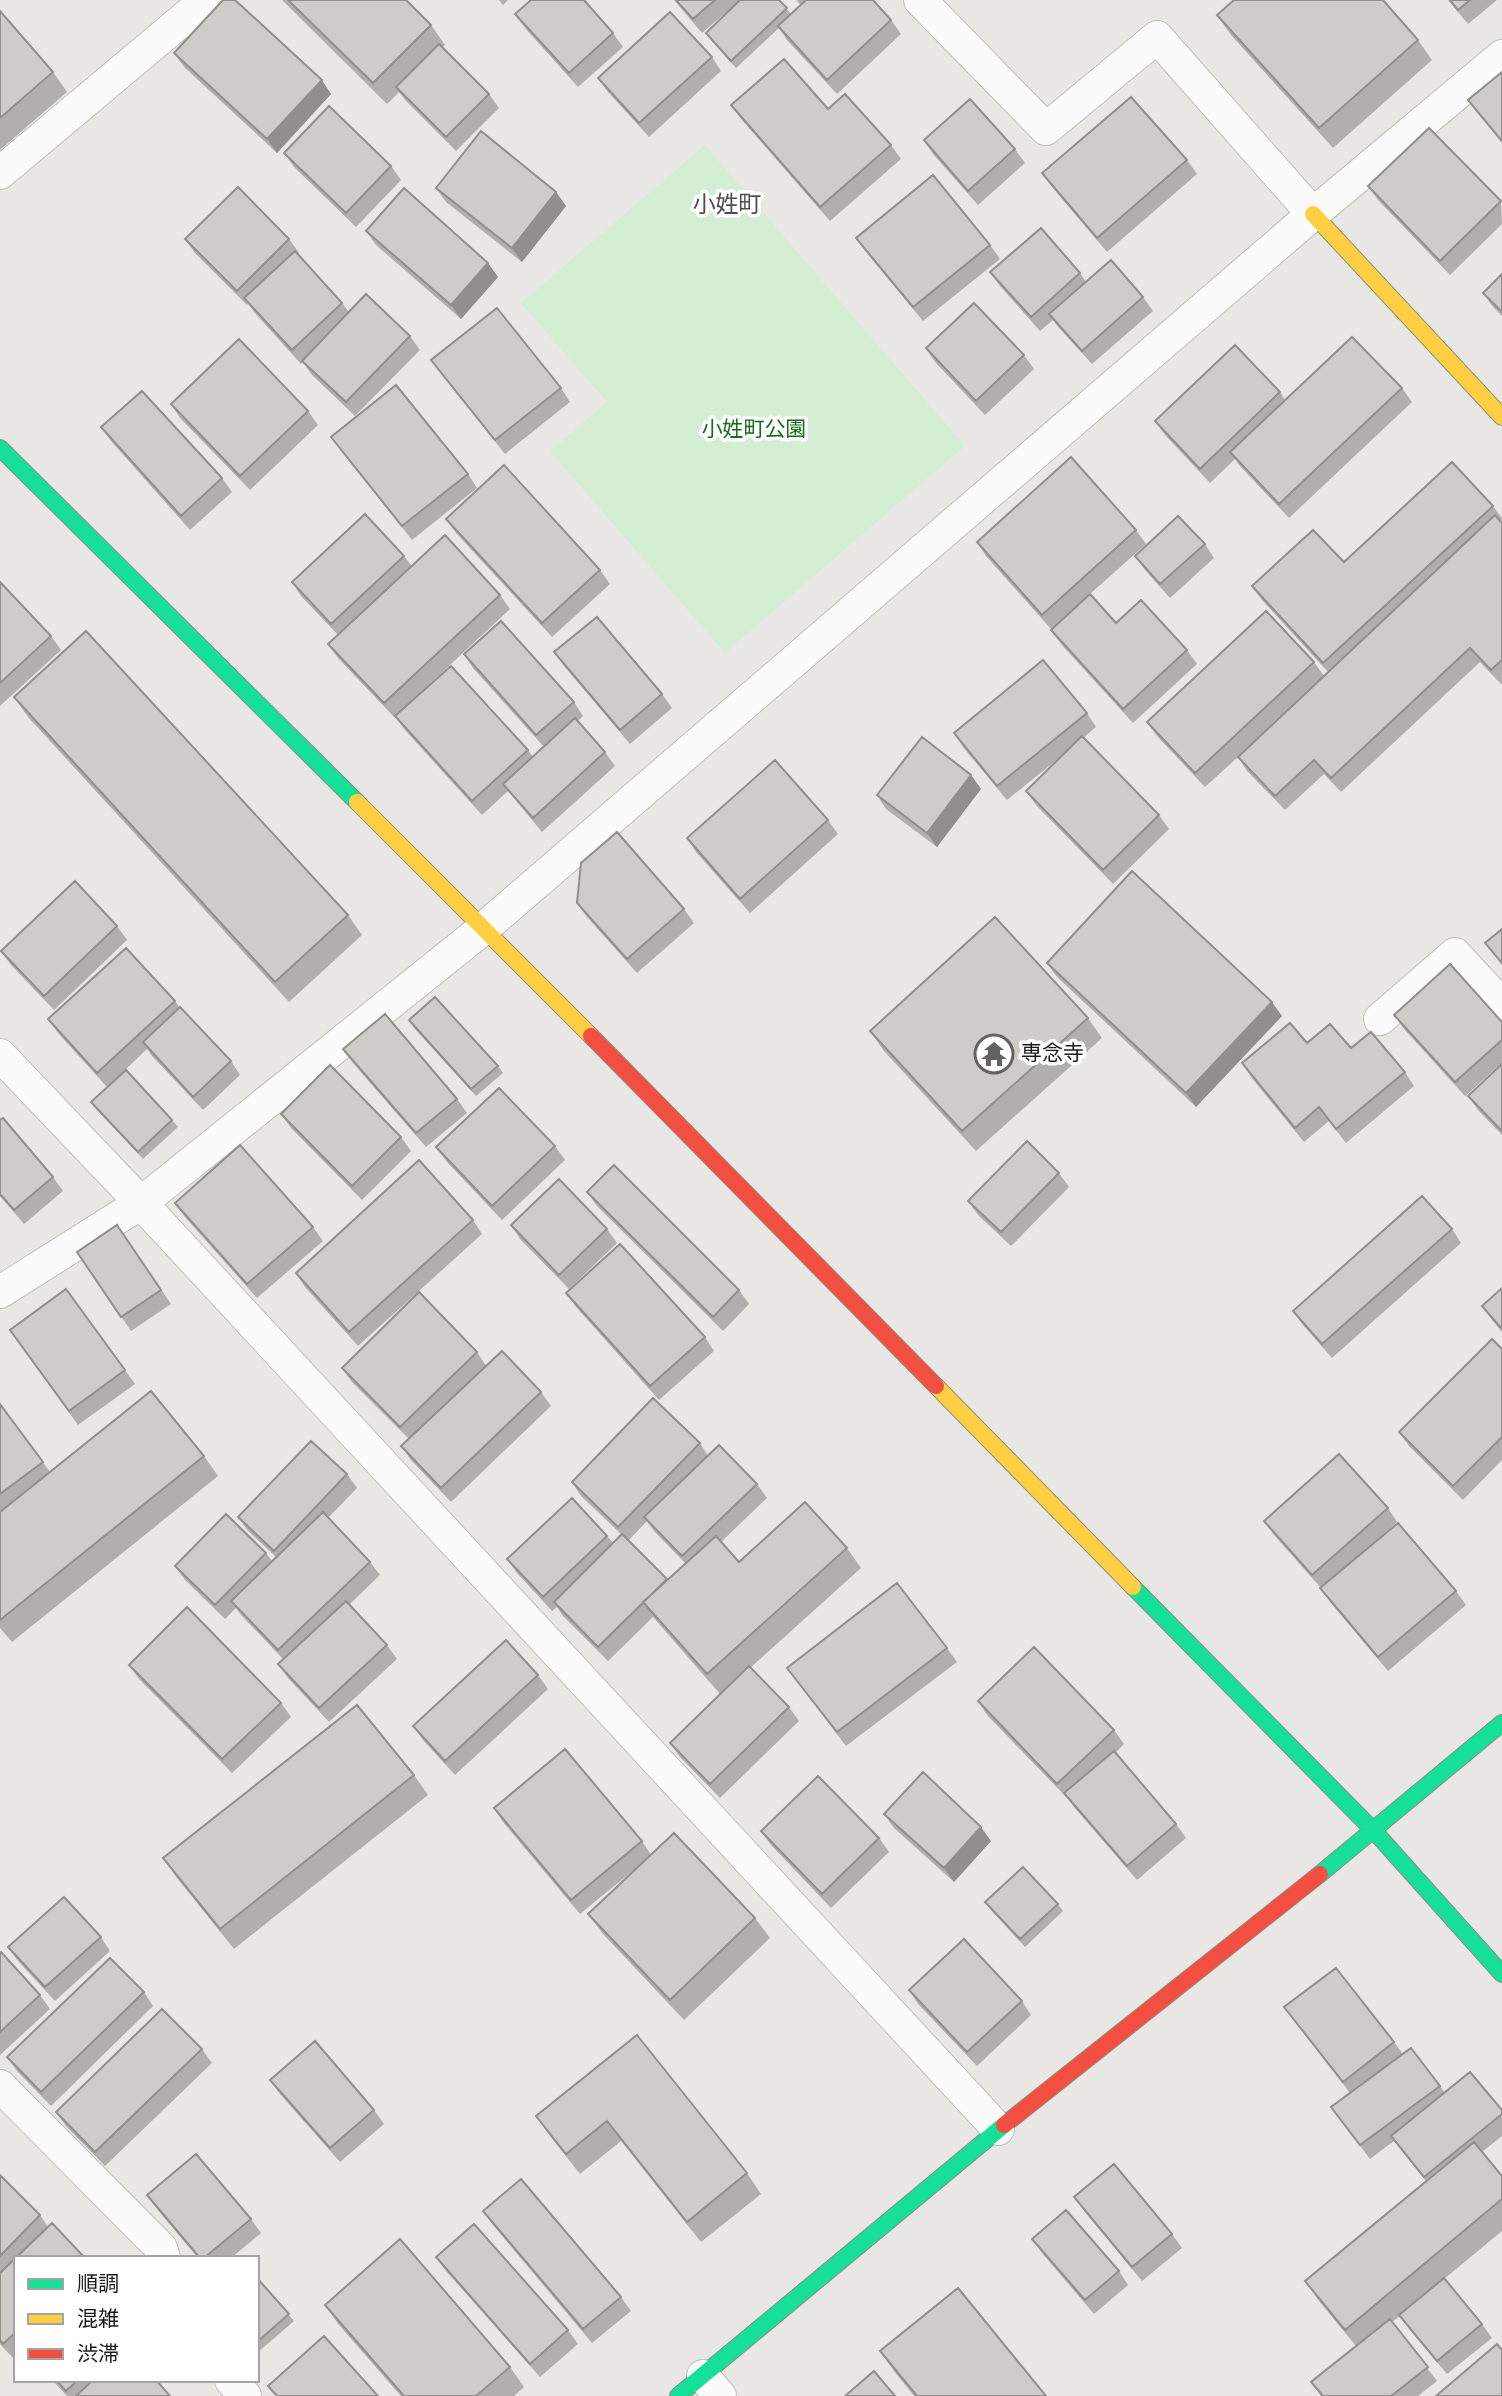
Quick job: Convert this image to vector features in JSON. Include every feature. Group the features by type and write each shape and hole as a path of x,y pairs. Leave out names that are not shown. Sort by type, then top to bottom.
{"street":[{"path":"1313,214 1502,417"},
{"path":"0,448 484,928 1374,1831 1502,1974"},
{"path":"678,2396 712,2386 998,2129 1374,1831 1502,1723"}],"lane":[{"path":"0,173 206,0"},
{"path":"920,0 1046,129 1157,37 1313,214"},
{"path":"0,1293 141,1203 484,928 1313,214 1502,56"},
{"path":"1380,1019 1455,954 1502,1006"},
{"path":"0,1055 141,1203 998,2129"},
{"path":"0,2086 160,2248 162,2256"},
{"path":"232,2382 245,2396"}],"green space":[{"name":"小姓町公園","path":"705,145 965,446 725,653 550,451 607,402 521,303"}],"building":[{"path":"223,0 235,0 322,80 267,139 174,53"},
{"path":"288,0 406,0 431,25 373,83"},
{"path":"531,0 584,0 613,33 569,73 515,14"},
{"path":"676,0 715,0 693,19"},
{"path":"740,0 779,0 787,8 731,61 706,33"},
{"path":"806,0 873,0 891,20 827,80 778,26"},
{"path":"1234,0 1383,0 1418,40 1319,128 1217,15"},
{"path":"1450,0 1470,0 1458,10"},
{"path":"0,11 53,72 0,118"},
{"path":"670,12 712,57 639,123 598,78"},
{"path":"439,44 489,94 446,137 396,87"},
{"path":"784,59 828,109 845,94 891,145 820,207 731,105"},
{"path":"1502,72 1502,141 1468,100"},
{"path":"1131,97 1187,160 1097,238 1042,173"},
{"path":"970,99 1015,149 968,191 924,140"},
{"path":"329,106 391,166 346,213 284,153"},
{"path":"1429,128 1501,201 1440,261 1368,186"},
{"path":"481,131 556,192 512,248 436,188"},
{"path":"933,175 990,245 913,307 856,238"},
{"path":"238,187 289,239 237,291 185,239"},
{"path":"404,188 488,263 451,305 366,231"},
{"path":"1041,228 1080,273 1031,317 990,272"},
{"path":"295,251 342,303 292,350 244,298"},
{"path":"1111,260 1143,297 1082,351 1049,314"},
{"path":"1502,274 1502,312 1483,293"},
{"path":"366,294 410,336 346,402 302,361"},
{"path":"974,303 1024,355 976,401 926,348"},
{"path":"497,308 561,388 495,440 431,360"},
{"path":"1352,337 1402,388 1279,504 1230,452"},
{"path":"239,339 308,411 240,476 171,404"},
{"path":"1235,345 1280,392 1200,469 1155,421"},
{"path":"396,385 468,474 402,526 331,437"},
{"path":"142,391 222,478 181,516 101,427"},
{"path":"1071,457 1136,530 1042,615 977,542"},
{"path":"1452,462 1493,506 1323,663 1252,586 1313,530 1344,562"},
{"path":"504,465 600,570 542,623 446,519"},
{"path":"365,514 404,556 331,624 292,582"},
{"path":"1495,515 1502,523 1502,660 1491,670 1470,648 1331,778 1314,760 1275,796 1238,757"},
{"path":"1178,516 1205,544 1160,584 1135,556"},
{"path":"445,535 500,595 384,703 328,644"},
{"path":"0,582 51,636 0,683"},
{"path":"1090,594 1116,623 1141,600 1187,650 1123,709 1051,630"},
{"path":"1266,611 1314,662 1195,773 1147,722"},
{"path":"597,617 662,694 620,730 554,652"},
{"path":"501,621 574,702 536,735 464,654"},
{"path":"86,631 348,915 275,982 14,697"},
{"path":"1043,660 1087,713 997,786 954,733"},
{"path":"451,666 528,750 472,801 395,716"},
{"path":"575,718 605,752 533,818 503,784"},
{"path":"1082,736 1159,815 1103,870 1026,791"},
{"path":"922,737 971,775 927,833 877,795"},
{"path":"775,760 828,820 740,899 687,838"},
{"path":"617,832 684,909 627,959 577,903 581,863"},
{"path":"1132,871 1272,1002 1186,1093 1047,963"},
{"path":"75,881 117,926 44,996 1,951"},
{"path":"995,917 1088,1018 962,1131 870,1031"},
{"path":"1502,929 1502,963 1485,943"},
{"path":"126,948 175,1001 97,1073 48,1019"},
{"path":"1450,964 1502,1022 1502,1040 1455,1082 1394,1015"},
{"path":"435,997 498,1066 471,1089 409,1020"},
{"path":"180,1007 231,1061 193,1097 143,1042"},
{"path":"385,1014 457,1099 416,1133 343,1049"},
{"path":"1290,1023 1307,1043 1330,1024 1351,1048 1371,1032 1405,1072 1336,1129 1319,1107 1295,1128 1242,1063"},
{"path":"1502,1064 1502,1131 1468,1096"},
{"path":"330,1065 401,1137 352,1186 281,1114"},
{"path":"126,1070 172,1120 138,1152 91,1102"},
{"path":"499,1088 555,1146 492,1206 436,1147"},
{"path":"3,1118 53,1177 14,1210 0,1194 0,1120"},
{"path":"1027,1141 1059,1173 1001,1232 968,1201"},
{"path":"240,1145 313,1227 247,1284 175,1203"},
{"path":"419,1160 473,1220 349,1332 296,1273"},
{"path":"614,1165 739,1290 713,1317 587,1192"},
{"path":"559,1179 607,1229 559,1275 511,1225"},
{"path":"1422,1196 1452,1229 1322,1344 1293,1311"},
{"path":"117,1225 161,1290 121,1317 77,1252"},
{"path":"620,1244 705,1337 650,1386 566,1293"},
{"path":"1502,1288 1502,1329 1482,1306"},
{"path":"66,1289 125,1370 69,1411 10,1330"},
{"path":"419,1292 477,1352 400,1427 342,1368"},
{"path":"1492,1339 1502,1349 1502,1437 1453,1486 1399,1432"},
{"path":"502,1351 541,1392 441,1488 401,1446"},
{"path":"151,1391 204,1456 0,1620 0,1512"},
{"path":"653,1398 700,1443 618,1527 572,1482"},
{"path":"0,1404 43,1462 0,1494"},
{"path":"311,1441 347,1474 274,1551 238,1517"},
{"path":"719,1445 757,1484 682,1556 644,1517"},
{"path":"1339,1454 1388,1508 1312,1575 1264,1521"},
{"path":"572,1498 607,1536 543,1597 507,1559"},
{"path":"805,1502 847,1548 707,1674 643,1602 716,1536 739,1562"},
{"path":"323,1512 370,1562 278,1650 231,1601"},
{"path":"226,1514 266,1553 215,1605 175,1566"},
{"path":"1398,1523 1456,1591 1378,1657 1320,1588"},
{"path":"622,1534 667,1579 598,1647 554,1602"},
{"path":"897,1583 947,1648 837,1732 787,1668"},
{"path":"346,1601 387,1645 319,1708 278,1664"},
{"path":"187,1607 281,1703 222,1759 129,1665"},
{"path":"506,1640 538,1675 445,1761 413,1726"},
{"path":"1034,1647 1114,1730 1057,1784 978,1701"},
{"path":"749,1666 789,1707 710,1784 670,1743"},
{"path":"357,1705 414,1775 220,1929 163,1858"},
{"path":"565,1749 642,1841 571,1900 494,1808"},
{"path":"1114,1751 1176,1824 1127,1866 1064,1793"},
{"path":"923,1772 981,1827 944,1868 884,1814"},
{"path":"818,1776 879,1838 822,1894 761,1831"},
{"path":"674,1833 755,1918 670,2000 588,1914"},
{"path":"1023,1867 1058,1904 1020,1939 985,1902"},
{"path":"64,1897 101,1937 45,1987 8,1947"},
{"path":"964,1939 1022,2001 967,2052 909,1990"},
{"path":"0,1953 40,1995 0,2032"},
{"path":"110,1958 144,1992 41,2092 7,2057"},
{"path":"1336,1968 1394,2042 1343,2082 1284,2007"},
{"path":"162,2009 202,2049 95,2152 56,2112"},
{"path":"637,2035 747,2173 687,2222 607,2121 566,2154 536,2116"},
{"path":"315,2041 374,2110 330,2148 270,2080"},
{"path":"1411,2048 1440,2086 1360,2145 1331,2107"},
{"path":"1470,2072 1502,2110 1502,2114 1424,2177 1391,2136"},
{"path":"1474,2142 1502,2176 1502,2199 1345,2330 1305,2281"},
{"path":"196,2154 251,2219 206,2256 198,2256 147,2195"},
{"path":"1114,2164 1172,2234 1132,2267 1074,2197"},
{"path":"0,2175 40,2215 0,2256"},
{"path":"521,2179 621,2297 583,2329 483,2211"},
{"path":"1066,2210 1119,2271 1085,2300 1032,2239"},
{"path":"52,2223 83,2256 18,2256"},
{"path":"474,2224 568,2330 530,2364 436,2257"},
{"path":"400,2239 510,2367 476,2396 404,2396 325,2305"},
{"path":"14,2260 14,2334 3,2344 0,2340 0,2273"},
{"path":"1444,2278 1482,2324 1437,2361 1399,2315"},
{"path":"259,2280 289,2314 259,2340"},
{"path":"958,2288 1046,2396 917,2396 880,2351"},
{"path":"1390,2319 1428,2367 1391,2396 1323,2396 1311,2382"},
{"path":"324,2336 378,2396 277,2396 268,2386"},
{"path":"1497,2344 1502,2350 1502,2396 1436,2396"},
{"path":"874,2371 895,2396 845,2396"},
{"path":"58,2382 76,2382 66,2391"},
{"path":"91,2382 158,2382 170,2396 76,2396"}],"traffic: fast":[{"path":"0,448 357,802"},
{"path":"1133,1587 1374,1831 1502,1974"},
{"path":"1320,1874 1502,1723"},
{"path":"678,2396 1004,2125"}],"traffic: slow":[{"path":"1313,214 1502,417"},
{"path":"357,802 591,1036"},
{"path":"936,1386 1133,1587"}],"traffic: jam":[{"path":"591,1036 936,1386"},
{"path":"1004,2125 1320,1874"}],"place":[{"name":"専念寺","path":"994,1054"}],"district":[{"name":"小姓町","path":"727,206"}]}
